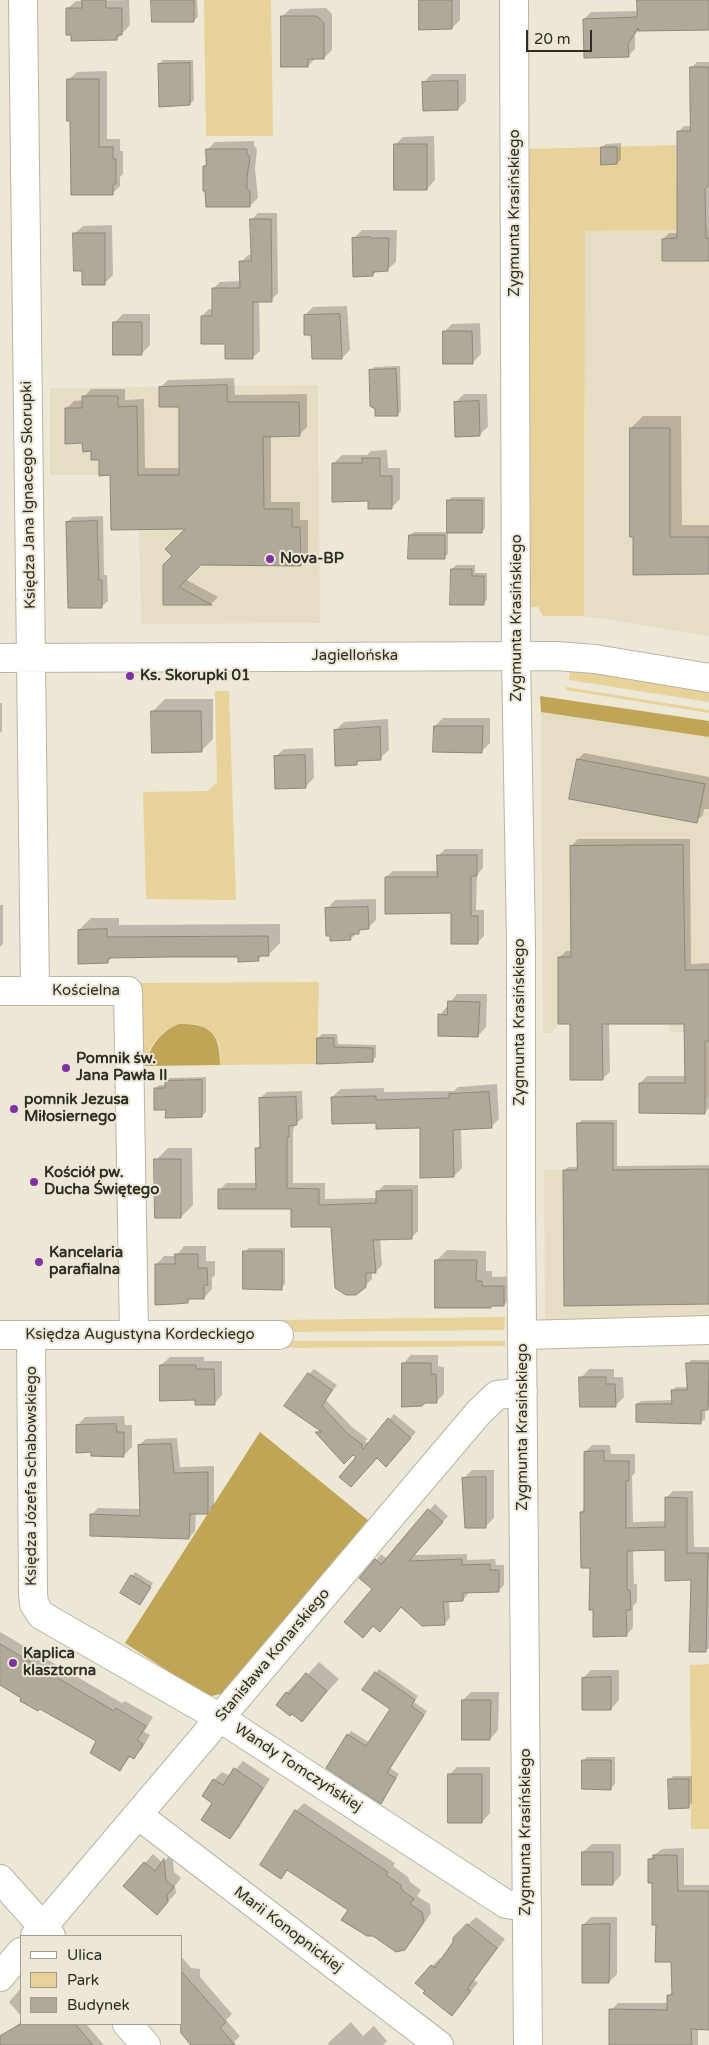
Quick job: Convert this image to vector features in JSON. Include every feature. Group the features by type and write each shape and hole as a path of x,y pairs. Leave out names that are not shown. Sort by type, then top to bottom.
{"street":[{"name":"Księdza Jana Ignacego Skorupki","path":"23,0 35,990"},
{"name":"Zygmunta Krasińskiego","path":"514,0 516,656 521,943 528,2045"},
{"name":"Jagiellońska","path":"0,658 516,656 595,659 709,678"},
{"name":"Kościelna","path":"0,992 35,990 128,991 134,1334"},
{"path":"522,1335 709,1330"},
{"name":"Księdza Augustyna Kordeckiego","path":"0,1335 279,1335"},
{"name":"Księdza Józefa Schabowskiego","path":"31,1335 33,1593 34,1604 41,1615"},
{"name":"Stanisława Konarskiego","path":"42,1933 138,1815 479,1412 497,1395 523,1392"},
{"name":"Wandy Tomczyńskiej","path":"41,1615 220,1718 506,1904 526,1907"},
{"name":"Marii Konopnickiej","path":"138,1815 439,2045"},
{"path":"0,1879 42,1933"},
{"path":"0,1977 20,1953"},
{"path":"128,2025 146,2045"}],"shaded area":[{"path":"677,227 706,227 709,230 709,636 584,616 585,231 675,230"},
{"path":"318,385 320,623 141,624 138,475 50,475 50,388"},
{"path":"540,696 709,721 709,737 541,712"},
{"path":"541,712 709,737 709,1098 685,1099 684,1032 671,1032 668,1024 558,1024 552,1033 543,1033"},
{"path":"179,1024 199,1026 212,1032 218,1045 220,1065 145,1066 156,1041"},
{"path":"709,1169 709,1323 545,1324 544,1170"},
{"path":"260,1432 369,1521 224,1693 208,1697 125,1643"}],"green space":[{"path":"204,0 271,0 273,136 206,136"},
{"path":"676,145 677,227 675,230 585,231 584,616 543,616 538,607 528,607 528,149"},
{"path":"570,668 709,691 709,702 569,680"},
{"path":"566,687 709,710 709,713 566,690"},
{"path":"215,691 229,691 236,900 146,899 143,792 208,791 217,782"},
{"path":"319,982 317,1064 220,1065 218,1041 210,1031 202,1026 184,1024 166,1031 159,1037 149,1052 145,1066 135,1066 133,983"},
{"path":"505,1317 504,1330 281,1332 280,1320"},
{"path":"279,1341 503,1341 505,1346 279,1348"},
{"path":"709,1664 709,1829 691,1829 690,1665"}],"building":[{"path":"82,0 106,0 106,8 122,8 122,35 117,35 117,40 71,41 71,35 66,35 66,8 82,8"},
{"path":"151,0 194,0 194,22 152,22"},
{"path":"419,0 452,0 452,29 419,30"},
{"path":"637,0 709,0 709,30 638,31 638,28 628,44 629,57 584,58 583,19 637,17"},
{"path":"281,16 317,16 324,23 324,59 308,59 308,67 281,67"},
{"path":"190,63 190,105 159,107 158,64"},
{"path":"690,67 709,67 709,184 705,189 706,238 709,238 709,261 662,261 662,239 677,238 677,131 690,131"},
{"path":"67,79 99,79 99,147 113,147 113,159 116,159 116,184 113,184 113,195 71,195 70,121 67,121"},
{"path":"458,81 458,110 423,111 422,82"},
{"path":"394,144 427,144 427,190 394,190"},
{"path":"601,147 617,147 617,164 601,165"},
{"path":"206,149 247,149 247,154 250,157 247,189 250,191 250,207 206,207 205,191 203,191 203,166 206,166"},
{"path":"250,219 271,219 272,302 253,302 253,359 225,359 225,344 201,344 201,316 212,316 212,288 240,288 239,261 251,261"},
{"path":"73,233 105,233 105,285 82,285 82,271 74,271"},
{"path":"352,238 389,238 388,271 373,272 373,276 353,277"},
{"path":"340,314 342,359 312,359 311,335 304,335 304,315"},
{"path":"113,322 142,322 142,355 113,355"},
{"path":"443,331 472,331 473,364 443,364"},
{"path":"396,369 398,416 375,416 375,409 370,406 369,370"},
{"path":"227,385 227,402 299,402 300,436 263,437 264,509 292,509 292,527 300,527 301,566 201,565 179,587 212,605 163,605 163,565 172,556 165,549 185,529 111,530 110,475 99,476 99,460 91,460 91,451 83,452 82,443 65,444 65,408 82,408 82,396 118,396 118,407 137,406 138,475 179,475 179,407 159,407 159,387"},
{"path":"479,401 480,436 455,437 454,402"},
{"path":"630,428 670,428 670,537 709,537 709,574 633,575 633,537 630,537"},
{"path":"362,458 380,458 380,476 392,476 392,509 368,509 368,501 332,502 332,463 362,463"},
{"path":"447,500 482,500 482,533 447,533"},
{"path":"97,521 99,580 102,580 102,608 68,608 66,522"},
{"path":"409,535 445,535 445,559 408,559"},
{"path":"451,569 472,569 472,576 484,576 484,605 450,605"},
{"path":"151,711 201,711 202,752 152,753"},
{"path":"434,726 483,726 482,753 433,752"},
{"path":"380,727 381,760 357,761 357,765 335,766 334,730"},
{"path":"305,755 306,788 275,789 274,756"},
{"path":"577,759 705,784 697,823 569,799"},
{"path":"683,845 685,970 709,970 709,1041 705,1041 705,1114 639,1113 639,1083 685,1083 684,1024 602,1024 603,1080 570,1080 570,1024 558,1024 558,957 571,957 570,846"},
{"path":"437,855 477,855 477,876 471,876 471,916 478,916 478,944 451,944 451,913 385,914 385,877 437,877"},
{"path":"368,907 369,929 359,930 359,934 350,934 351,940 330,941 330,936 326,936 325,908"},
{"path":"107,929 107,937 268,936 269,956 258,956 259,961 238,962 238,957 108,958 108,963 78,964 78,930"},
{"path":"448,1001 480,1002 478,1037 438,1036 438,1014 447,1015"},
{"path":"317,1038 334,1038 334,1047 373,1048 373,1062 317,1064"},
{"path":"202,1080 202,1117 165,1118 166,1110 154,1110 154,1088 165,1088 165,1081"},
{"path":"489,1092 492,1128 453,1130 454,1177 420,1178 420,1128 376,1129 376,1123 332,1124 331,1097 376,1096 376,1100 449,1098 449,1094"},
{"path":"296,1097 297,1125 289,1126 289,1137 287,1137 287,1188 319,1189 319,1205 376,1203 376,1191 412,1190 412,1239 373,1240 376,1273 366,1273 366,1287 356,1295 346,1295 335,1288 331,1227 291,1227 291,1209 218,1209 218,1189 256,1189 255,1148 260,1148 259,1098"},
{"path":"577,1123 613,1123 613,1170 709,1169 709,1304 564,1306 563,1170 577,1170"},
{"path":"154,1159 181,1159 181,1218 155,1218"},
{"path":"243,1251 282,1251 282,1290 243,1289"},
{"path":"175,1254 198,1254 198,1268 207,1268 208,1285 204,1285 204,1299 188,1299 188,1303 155,1305 155,1264 175,1264"},
{"path":"435,1260 477,1260 476,1281 482,1281 482,1286 504,1286 504,1306 491,1306 491,1308 435,1308"},
{"path":"402,1363 431,1363 431,1374 436,1374 437,1403 402,1407"},
{"path":"686,1363 709,1363 708,1410 701,1410 701,1424 636,1422 636,1404 672,1404 671,1390 687,1390"},
{"path":"160,1365 196,1365 196,1369 214,1369 215,1405 195,1405 195,1400 160,1401"},
{"path":"308,1373 332,1390 322,1406 347,1433 363,1445 361,1447 363,1449 388,1418 411,1438 386,1467 377,1458 351,1487 339,1477 356,1457 353,1455 344,1464 315,1432 322,1432 284,1406"},
{"path":"579,1377 606,1377 606,1384 615,1384 616,1407 580,1407"},
{"path":"116,1424 117,1432 124,1432 124,1457 91,1456 91,1452 76,1453 76,1425"},
{"path":"171,1444 174,1473 208,1472 208,1514 190,1514 189,1539 90,1536 90,1514 140,1516 138,1445"},
{"path":"604,1451 604,1461 629,1461 629,1481 626,1481 626,1528 665,1527 665,1497 687,1498 687,1553 708,1553 706,1652 689,1652 691,1580 665,1581 665,1550 627,1551 627,1590 630,1590 631,1610 626,1610 627,1636 593,1637 593,1610 589,1610 590,1568 581,1568 580,1512 584,1512 584,1452"},
{"path":"486,1477 486,1528 465,1528 462,1478"},
{"path":"428,1509 443,1522 409,1561 462,1559 462,1565 490,1564 490,1570 499,1570 499,1592 463,1593 463,1601 443,1602 445,1625 422,1626 401,1607 380,1632 373,1626 363,1638 344,1622 372,1589 359,1578 375,1559 381,1564"},
{"path":"131,1575 151,1587 140,1605 120,1593"},
{"path":"0,1644 114,1711 116,1708 146,1726 137,1740 143,1744 134,1759 129,1756 120,1771 90,1753 96,1741 40,1709 38,1711 20,1701 21,1698 0,1685"},
{"path":"375,1672 415,1700 411,1706 424,1715 387,1773 396,1778 381,1804 326,1768 347,1734 366,1746 390,1709 362,1690"},
{"path":"306,1673 327,1691 302,1722 292,1714 290,1716 276,1705 286,1692 289,1694"},
{"path":"611,1677 611,1710 582,1710 582,1678"},
{"path":"462,1700 491,1700 490,1740 462,1740"},
{"path":"582,1760 611,1760 611,1790 582,1789"},
{"path":"234,1768 263,1788 230,1839 201,1820 212,1803 202,1796 213,1779 223,1785"},
{"path":"448,1774 482,1774 482,1823 448,1823"},
{"path":"668,1779 689,1779 689,1808 669,1809"},
{"path":"295,1810 388,1872 386,1875 401,1885 402,1890 414,1899 410,1904 422,1912 424,1921 405,1950 396,1952 373,1936 367,1936 341,1920 348,1910 287,1870 281,1879 260,1865"},
{"path":"582,1852 613,1852 613,1885 582,1885"},
{"path":"653,1855 677,1855 678,1891 709,1891 709,2030 691,2029 692,2045 609,2045 609,2009 667,2010 667,1995 672,1995 671,1962 655,1962 656,1925 652,1925 652,1883 648,1883 648,1859 654,1859"},
{"path":"164,1859 166,1880 174,1887 167,1895 168,1902 157,1915 123,1886 144,1862 155,1871"},
{"path":"467,1924 497,1948 467,1989 471,1991 452,2016 423,1993 425,1991 415,1983 431,1965 435,1968 453,1942 453,1938"},
{"path":"610,1924 609,1983 582,1983 582,1925"},
{"path":"182,1972 226,2022 220,2028 235,2045 191,2045 181,2033"},
{"path":"20,2025 76,2025 93,2045 0,2045 0,2036"}],"place":[{"name":"Nova-BP","path":"270,559"},
{"name":"Ks. Skorupki 01","path":"130,676"},
{"name":"Pomnik św. Jana Pawła II","path":"66,1068"},
{"name":"pomnik Jezusa Miłosiernego","path":"14,1109"},
{"name":"Kościół pw. Ducha Świętego","path":"34,1182"},
{"name":"Kancelaria parafialna","path":"39,1262"},
{"name":"Kaplica klasztorna","path":"13,1663"}]}
